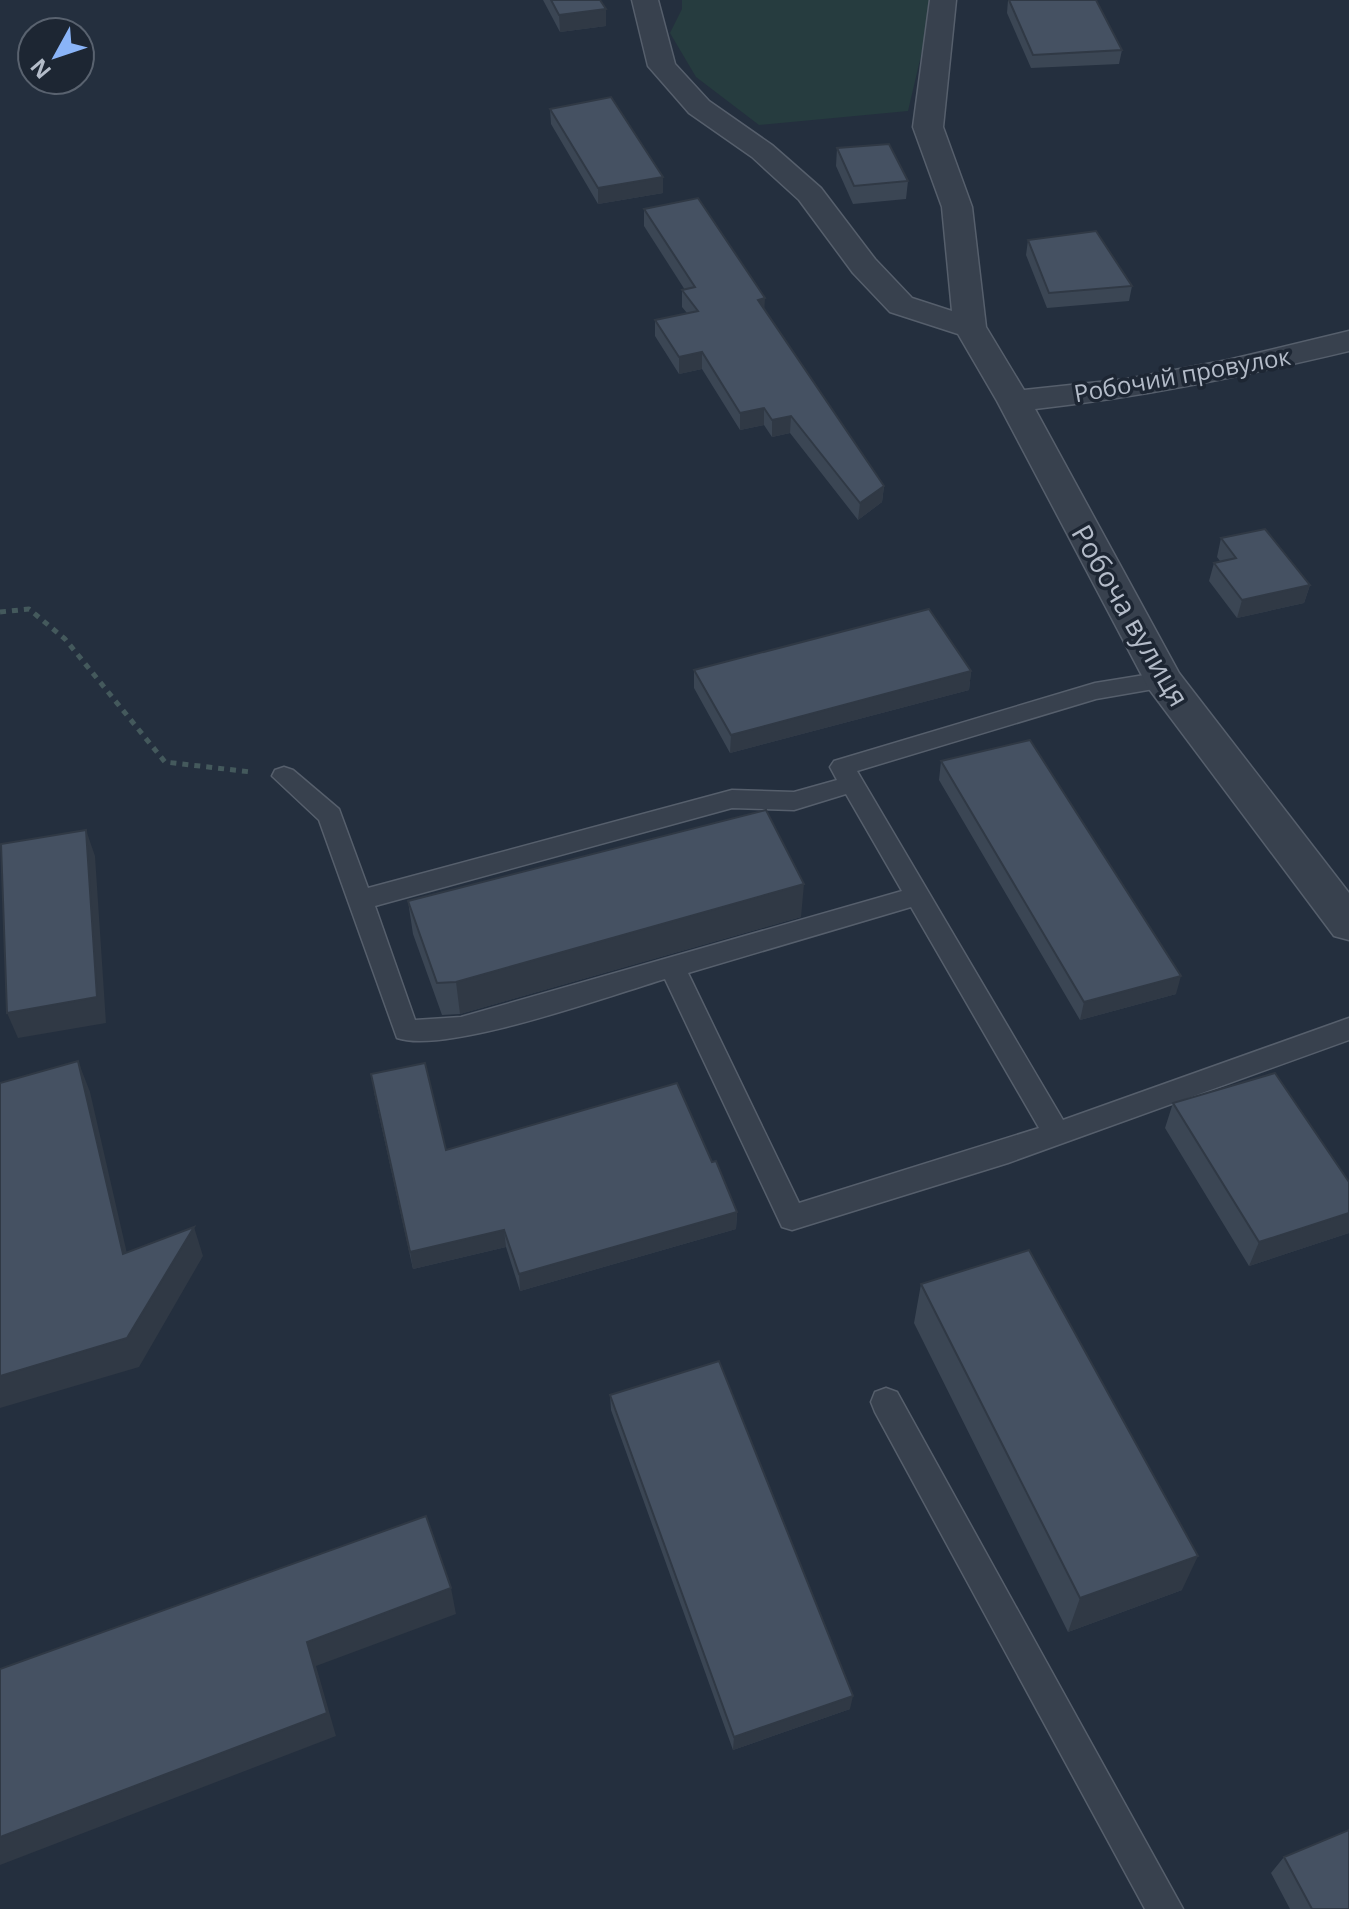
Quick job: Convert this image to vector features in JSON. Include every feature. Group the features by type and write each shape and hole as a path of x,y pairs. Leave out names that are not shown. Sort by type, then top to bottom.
{"street":[{"path":"645,0 662,66 699,107 762,151 810,194 864,266 901,305 970,327"},
{"name":"Робоча вулиця","path":"943,0 928,127 957,207 970,327 1014,401 1163,680 1349,924"},
{"name":"Робочий провулок","path":"1014,401 1127,389 1228,370 1349,341"}],"lane":[{"path":"1056,1132 842,767 1095,691 1163,680"},
{"path":"284,776 330,815 406,1031 461,1028 918,896"},
{"path":"360,900 732,799 794,801 852,784"},
{"path":"673,969 792,1218 1008,1151 1349,1029"},
{"path":"886,1402 1165,1909"}],"path":[{"path":"0,612 29,609 65,639 165,762 284,776"}],"green space":[{"path":"682,0 934,0 908,111 759,125 696,77 670,33 682,9"}],"building":[{"path":"551,0 600,0 606,9 559,15"},
{"path":"1009,0 1096,0 1122,50 1033,55"},
{"path":"611,97 663,177 598,188 550,109"},
{"path":"889,144 908,181 854,186 837,148"},
{"path":"698,198 765,298 758,300 884,486 860,503 791,416 772,420 764,408 740,413 702,352 679,357 655,320 698,311 682,290 695,287 644,209"},
{"path":"1096,231 1132,286 1049,293 1028,240"},
{"path":"1265,529 1310,585 1242,600 1214,563 1236,558 1221,538"},
{"path":"929,609 971,671 731,735 694,670"},
{"path":"1030,740 1181,976 1084,1002 941,761"},
{"path":"766,810 804,884 456,982 437,983 408,901"},
{"path":"86,830 97,997 7,1013 1,844"},
{"path":"78,1061 123,1254 194,1227 127,1338 0,1376 0,1083"},
{"path":"425,1063 446,1150 677,1083 712,1162 716,1161 737,1212 519,1274 504,1230 410,1252 371,1074"},
{"path":"1275,1073 1349,1182 1349,1213 1259,1242 1173,1103"},
{"path":"1029,1250 1198,1556 1080,1598 921,1284"},
{"path":"719,1361 853,1696 734,1737 610,1395"},
{"path":"426,1516 451,1588 307,1642 327,1713 0,1837 0,1669"},
{"path":"1349,1830 1349,1909 1312,1909 1284,1857"}]}
